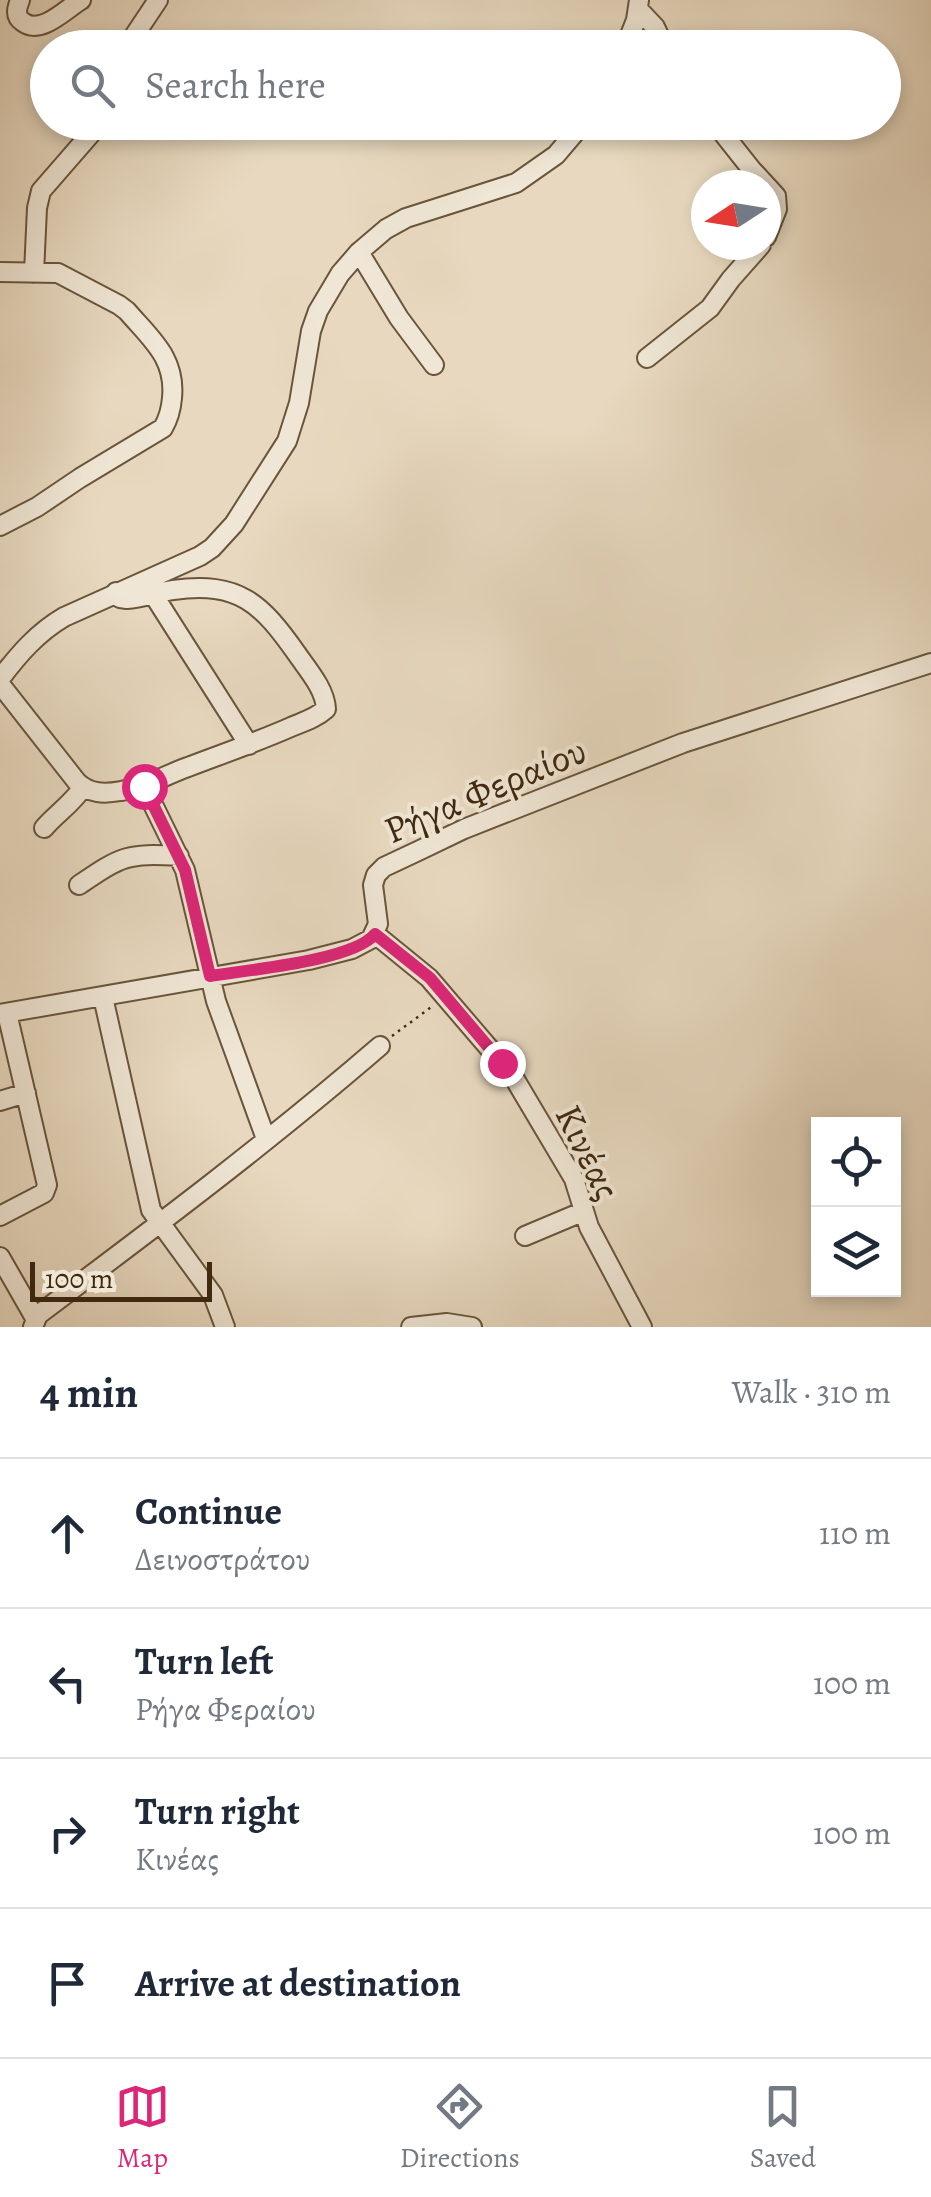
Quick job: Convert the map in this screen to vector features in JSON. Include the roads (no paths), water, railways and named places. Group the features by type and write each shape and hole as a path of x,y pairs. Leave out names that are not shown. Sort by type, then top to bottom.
{"street":[{"path":"20,0 18,18 33,26 50,21 81,0"},
{"path":"138,30 158,0"},
{"path":"631,30 639,5"},
{"path":"639,5 657,30"},
{"path":"34,273 41,192 86,140"},
{"path":"116,592 124,599 203,588 243,596 265,613 284,636 318,685 326,709 249,746 144,786 100,793 84,788 0,681 24,648 47,626 116,592 206,552 234,524 287,441 299,403 314,320 330,288 359,252 406,218 516,182 556,155 569,140"},
{"path":"728,140 752,170"},
{"path":"359,252 399,318 434,364"},
{"path":"647,358 710,308 748,260"},
{"path":"0,272 58,273 127,310 167,359 173,395 170,414 160,431 38,507 1,522"},
{"path":"153,594 249,746"},
{"name":"Ρήγα Φεραίου","path":"375,934 376,875 418,850 683,742 931,663"},
{"path":"144,786 188,879 216,1001 266,1140"},
{"path":"44,828 84,788"},
{"path":"79,886 120,858 143,854 179,856"},
{"path":"0,1216 47,1190 3,1014 336,954 363,944 375,934"},
{"name":"Κινέας","path":"375,934 430,978 513,1076 574,1178 582,1212 642,1327"},
{"path":"103,997 151,1210 214,1295 224,1327"},
{"path":"0,1257 34,1322 380,1046"},
{"path":"0,1102 26,1094"},
{"path":"525,1236 582,1212"},
{"path":"411,1327 472,1327"}]}
